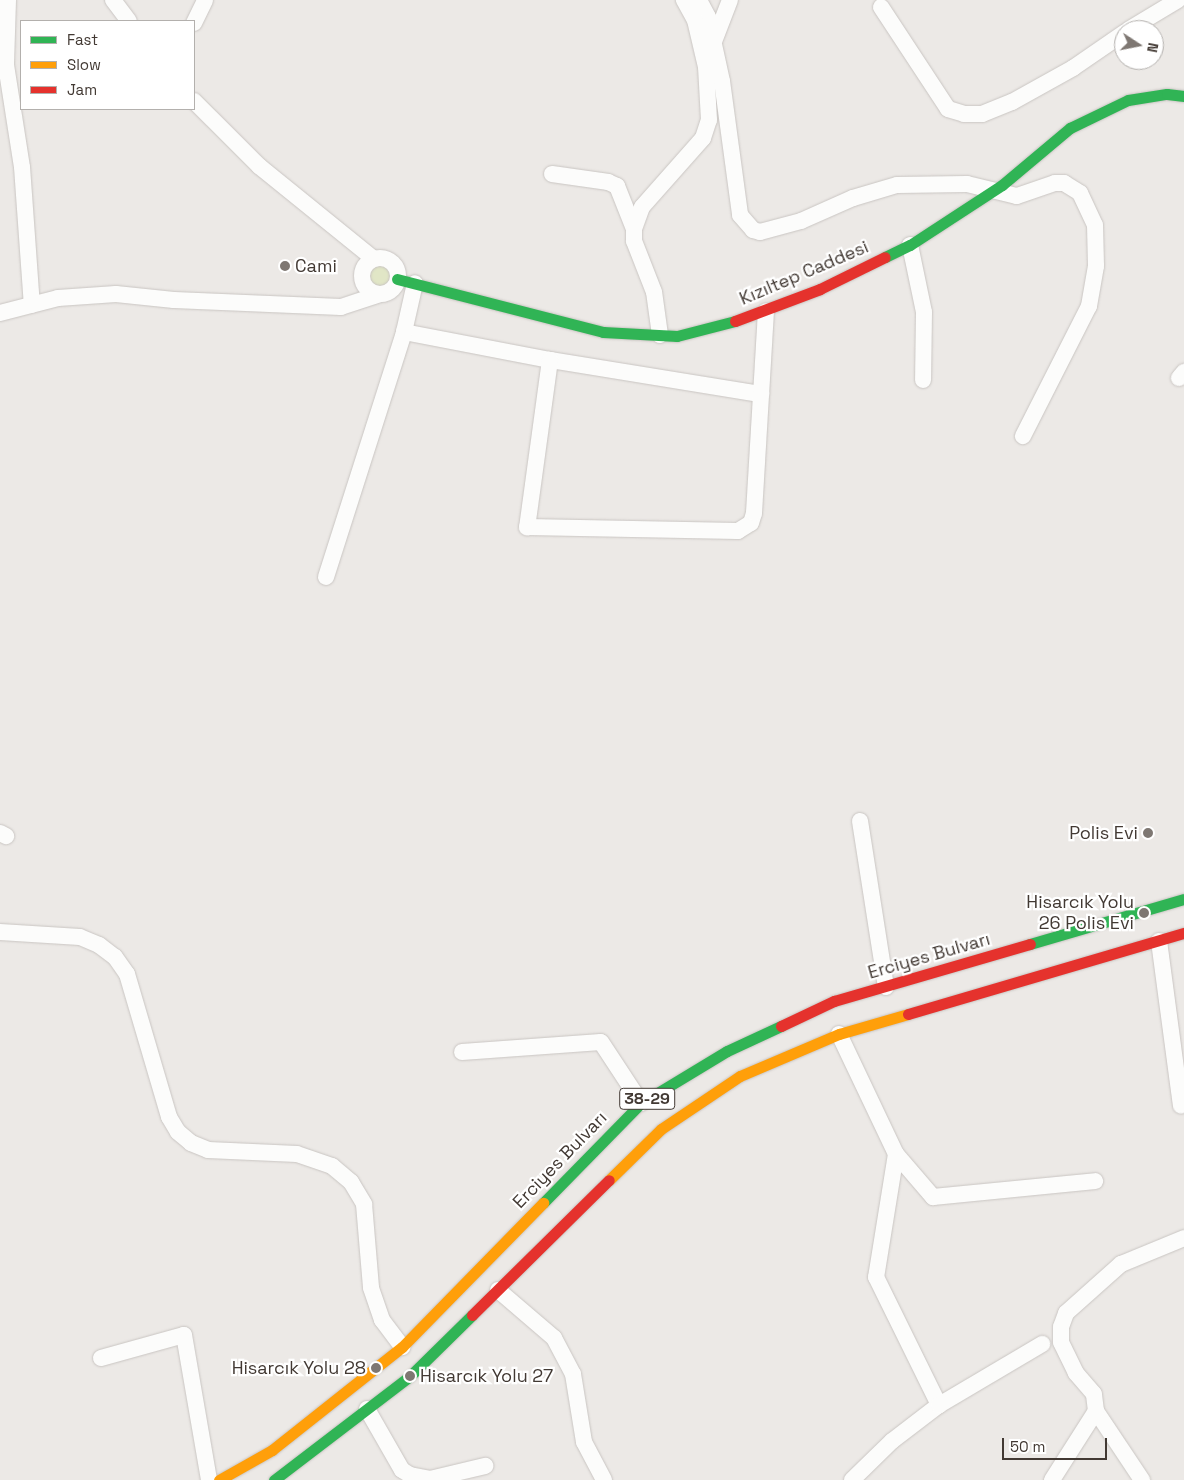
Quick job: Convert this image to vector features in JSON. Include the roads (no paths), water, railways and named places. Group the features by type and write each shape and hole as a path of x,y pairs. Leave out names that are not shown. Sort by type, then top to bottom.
{"main road":[{"name":"Kızıltep Caddesi","path":"397,279 603,332 677,336 766,310 820,290 910,245 992,191 1070,128 1128,100 1167,94 1184,96"},
{"name":"Erciyes Bulvarı","path":"219,1480 272,1450 402,1347 640,1103 727,1051 817,1007 1184,899"},
{"name":"38-29","path":"282,1478 410,1376 661,1129 740,1076 839,1034 1159,941 1184,932"}],"street":[{"path":"8,0 6,65 22,167 32,305"},
{"path":"113,0 128,20"},
{"path":"195,21 205,0"},
{"path":"660,335 654,292 634,241 634,229 642,207 703,138 709,120 706,68 695,20 684,0"},
{"path":"699,0 708,16 740,215 753,230 760,232 801,221 853,198 897,185 967,184 1017,196 1055,183 1064,183 1080,193 1095,225 1096,266 1089,306 1023,436"},
{"path":"713,44 730,0"},
{"path":"1145,20 1178,0"},
{"path":"881,7 948,109 964,114 982,114 1012,102 1073,68 1114,40"},
{"path":"1167,94 1184,100"},
{"path":"0,312 58,298 116,294 174,300 341,307 391,290 397,279 391,262 374,259 259,166 195,102"},
{"path":"552,174 617,186 634,229"},
{"path":"910,245 924,312 923,380"},
{"path":"374,259 364,267 362,279 368,290 380,294"},
{"path":"326,577 404,332 415,283"},
{"path":"550,360 527,527 744,530 751,523 754,513 766,310"},
{"path":"404,332 550,360 761,394"},
{"path":"860,821 886,987"},
{"path":"0,932 80,937 99,945 115,957 127,974 169,1117 178,1132 191,1143 208,1150 297,1154 332,1166 351,1182 364,1204 371,1288 382,1320 402,1347"},
{"path":"1159,941 1181,1106"},
{"path":"839,1034 896,1154 933,1197 1095,1181"},
{"path":"462,1052 601,1042 640,1103"},
{"path":"896,1154 876,1277 939,1405"},
{"path":"1142,1480 1096,1411 1094,1394 1076,1373 1061,1342 1061,1327 1066,1313 1121,1264 1184,1238"},
{"path":"498,1290 554,1338 574,1374 584,1442 604,1480"},
{"path":"101,1358 184,1335 209,1480"},
{"path":"852,1480 892,1441 939,1405 1042,1344"},
{"path":"367,1409 402,1470 410,1475 430,1479 485,1466"},
{"path":"1052,1480 1096,1411"}],"place":[{"name":"Cami","path":"285,266"},
{"name":"Polis Evi","path":"1148,833"},
{"name":"Hisarcık Yolu 26 Polis Evi","path":"1144,913"},
{"name":"Hisarcık Yolu 28","path":"376,1368"},
{"name":"Hisarcık Yolu 27","path":"410,1376"}]}
